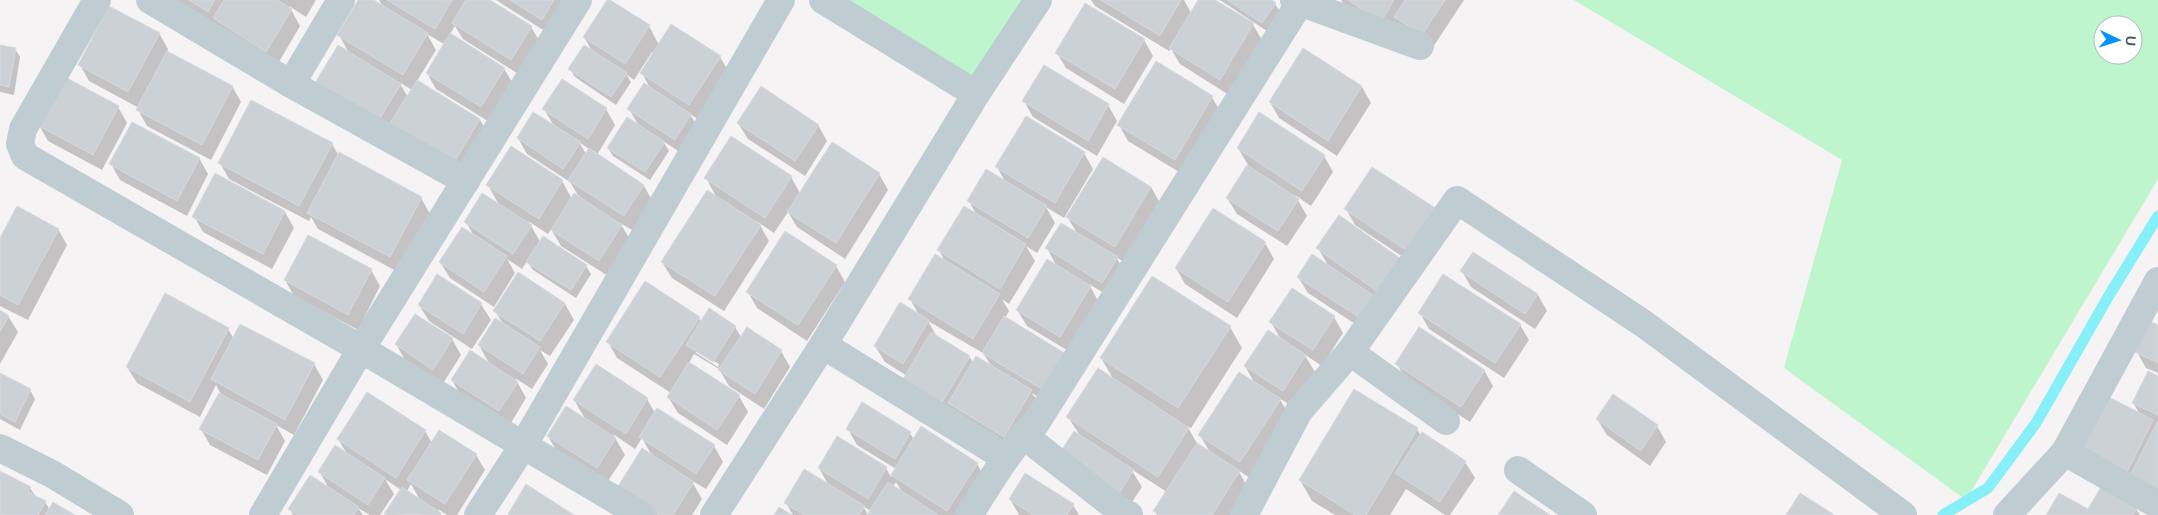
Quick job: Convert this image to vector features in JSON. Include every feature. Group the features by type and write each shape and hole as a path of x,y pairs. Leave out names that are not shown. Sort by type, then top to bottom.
{"street":[{"path":"96,0 23,129 20,144 25,156 361,349 641,515"},
{"path":"150,0 290,84 466,181"},
{"path":"290,84 341,0"},
{"path":"263,515 361,349 578,0"},
{"path":"478,515 523,446 781,0"},
{"path":"823,0 976,94"},
{"path":"714,515 822,345 976,94 1038,0"},
{"path":"969,515 1006,458 1023,435 1036,423 1296,2 1420,46"},
{"path":"1244,515 1299,411 1350,352 1457,200 1644,324 1903,515"},
{"path":"2007,515 2065,452 2158,281"},
{"path":"822,345 1006,458"},
{"path":"1350,352 1446,420"},
{"path":"1023,435 1118,509 1129,515"},
{"path":"0,448 52,474 120,515"},
{"path":"2065,452 2158,505"},
{"path":"1518,470 1583,515"}],"green space":[{"path":"846,0 1026,0 974,86"},
{"path":"1574,0 2158,0 2158,179 1966,500 1784,368 1842,160"}],"building":[{"path":"189,0 215,0 208,12"},
{"path":"224,0 277,0 292,9 266,52 213,18"},
{"path":"358,0 374,0 428,33 403,75 337,35"},
{"path":"387,0 452,0 435,29"},
{"path":"466,0 490,0 532,26 511,60 452,23"},
{"path":"510,0 554,0 542,20"},
{"path":"607,0 610,0 650,25 625,64 583,37"},
{"path":"1101,0 1181,0 1160,36"},
{"path":"1198,0 1215,0 1254,23 1220,80 1169,48"},
{"path":"1227,0 1272,0 1276,3 1262,23"},
{"path":"1348,0 1394,0 1381,22"},
{"path":"1405,0 1445,0 1422,35 1394,17"},
{"path":"1085,3 1145,39 1115,89 1055,53"},
{"path":"109,6 160,33 128,92 78,65"},
{"path":"671,24 721,56 689,105 640,73"},
{"path":"450,33 505,68 481,107 426,73"},
{"path":"0,45 16,48 9,87 0,85"},
{"path":"338,45 401,84 377,123 315,83"},
{"path":"584,45 627,73 611,97 568,69"},
{"path":"1303,48 1362,86 1328,141 1269,102"},
{"path":"167,51 233,86 202,145 136,110"},
{"path":"1156,61 1213,96 1175,160 1117,125"},
{"path":"1044,65 1109,104 1088,141 1022,101"},
{"path":"63,76 119,106 93,155 37,125"},
{"path":"562,79 607,108 588,139 542,109"},
{"path":"417,80 480,119 453,164 389,125"},
{"path":"644,83 691,114 675,140 627,109"},
{"path":"761,86 819,125 795,161 737,123"},
{"path":"251,100 333,143 299,206 218,163"},
{"path":"533,112 581,142 563,169 517,138"},
{"path":"1259,112 1325,155 1302,191 1237,148"},
{"path":"1026,116 1085,152 1055,203 995,167"},
{"path":"627,117 665,142 645,172 607,148"},
{"path":"132,122 200,158 177,201 109,164"},
{"path":"731,136 792,176 765,218 704,178"},
{"path":"832,142 880,173 836,243 787,212"},
{"path":"511,146 563,180 539,219 486,185"},
{"path":"589,148 644,185 624,216 568,180"},
{"path":"339,152 422,197 390,257 307,213"},
{"path":"1103,157 1151,187 1115,247 1066,217"},
{"path":"1247,165 1299,199 1278,231 1226,198"},
{"path":"1372,167 1437,209 1409,252 1344,209"},
{"path":"986,169 1047,206 1028,238 967,201"},
{"path":"215,173 285,211 263,254 192,217"},
{"path":"707,190 761,225 715,296 661,262"},
{"path":"482,193 532,225 513,254 464,222"},
{"path":"574,193 622,225 599,261 551,230"},
{"path":"17,206 59,229 18,305 0,295 0,238"},
{"path":"964,206 1026,244 1000,289 937,250"},
{"path":"1213,208 1266,242 1228,302 1175,268"},
{"path":"1339,215 1404,261 1381,294 1316,248"},
{"path":"1061,223 1118,257 1102,283 1045,248"},
{"path":"462,227 507,256 484,292 439,262"},
{"path":"785,231 837,265 798,325 746,292"},
{"path":"308,235 372,269 348,315 284,280"},
{"path":"543,236 587,265 571,290 526,262"},
{"path":"1473,252 1538,294 1525,314 1460,271"},
{"path":"935,254 1000,294 973,339 908,299"},
{"path":"1312,254 1377,298 1363,320 1297,277"},
{"path":"1047,259 1091,286 1060,337 1016,310"},
{"path":"518,272 565,303 540,341 493,311"},
{"path":"437,274 482,303 463,334 418,305"},
{"path":"1443,274 1521,324 1495,363 1418,313"},
{"path":"1152,276 1231,326 1178,408 1100,358"},
{"path":"645,281 700,317 660,377 606,342"},
{"path":"1292,288 1335,316 1313,350 1269,322"},
{"path":"165,293 229,328 190,402 126,367"},
{"path":"900,302 929,320 903,364 874,346"},
{"path":"709,308 736,326 713,362 686,345"},
{"path":"0,310 9,316 0,332"},
{"path":"415,314 453,338 433,370 395,344"},
{"path":"1004,316 1066,354 1045,391 982,353"},
{"path":"495,318 540,347 523,374 478,345"},
{"path":"2150,321 2158,325 2158,363 2135,352"},
{"path":"240,324 315,363 285,420 211,379"},
{"path":"747,327 782,350 755,394 718,370"},
{"path":"1419,327 1485,370 1461,407 1395,364"},
{"path":"1268,330 1306,355 1283,391 1244,366"},
{"path":"931,332 970,356 939,407 900,384"},
{"path":"470,350 518,382 499,411 451,380"},
{"path":"976,356 1032,390 1004,437 948,403"},
{"path":"689,362 740,395 717,430 667,397"},
{"path":"596,364 648,398 626,434 573,400"},
{"path":"1098,368 1189,428 1158,477 1066,417"},
{"path":"2148,371 2158,376 2158,415 2132,403"},
{"path":"1239,372 1281,399 1240,462 1198,435"},
{"path":"0,373 31,389 15,422 0,414"},
{"path":"1354,389 1418,428 1366,515 1355,515 1299,480"},
{"path":"367,392 426,430 396,478 337,439"},
{"path":"219,393 277,424 258,460 199,429"},
{"path":"1613,394 1658,425 1641,451 1596,419"},
{"path":"2107,396 2153,420 2125,476 2079,454"},
{"path":"862,402 911,432 895,459 846,429"},
{"path":"566,406 616,438 597,468 547,436"},
{"path":"657,408 715,445 696,474 639,437"},
{"path":"2158,421 2158,500 2125,486"},
{"path":"921,426 978,463 947,511 891,475"},
{"path":"439,430 477,454 445,504 407,480"},
{"path":"1074,431 1134,470 1119,493 1059,454"},
{"path":"1422,432 1466,461 1440,502 1395,473"},
{"path":"837,436 887,467 868,499 818,468"},
{"path":"1197,443 1240,471 1212,515 1160,515 1153,511"},
{"path":"335,445 385,478 368,505 318,472"},
{"path":"642,448 694,482 673,515 659,515 617,488"},
{"path":"804,469 865,506 859,515 804,515 784,503"},
{"path":"0,471 31,487 28,492 46,501 38,515 0,515"},
{"path":"1025,473 1074,504 1067,515 1033,515 1009,499"},
{"path":"310,475 359,507 354,515 298,515 288,509"},
{"path":"888,482 938,515 867,515"},
{"path":"526,484 574,515 509,515"},
{"path":"402,487 441,513 440,515 384,514"},
{"path":"2101,487 2137,508 2133,515 2046,515 2059,493 2088,509"},
{"path":"1514,491 1550,515 1498,515"},
{"path":"1800,493 1833,514 1833,515 1786,515"},
{"path":"53,502 75,515 45,515"},
{"path":"779,507 792,515 774,515"}],"waterway":[{"path":"1943,515 1988,488 2036,423 2108,297 2158,216"}]}
